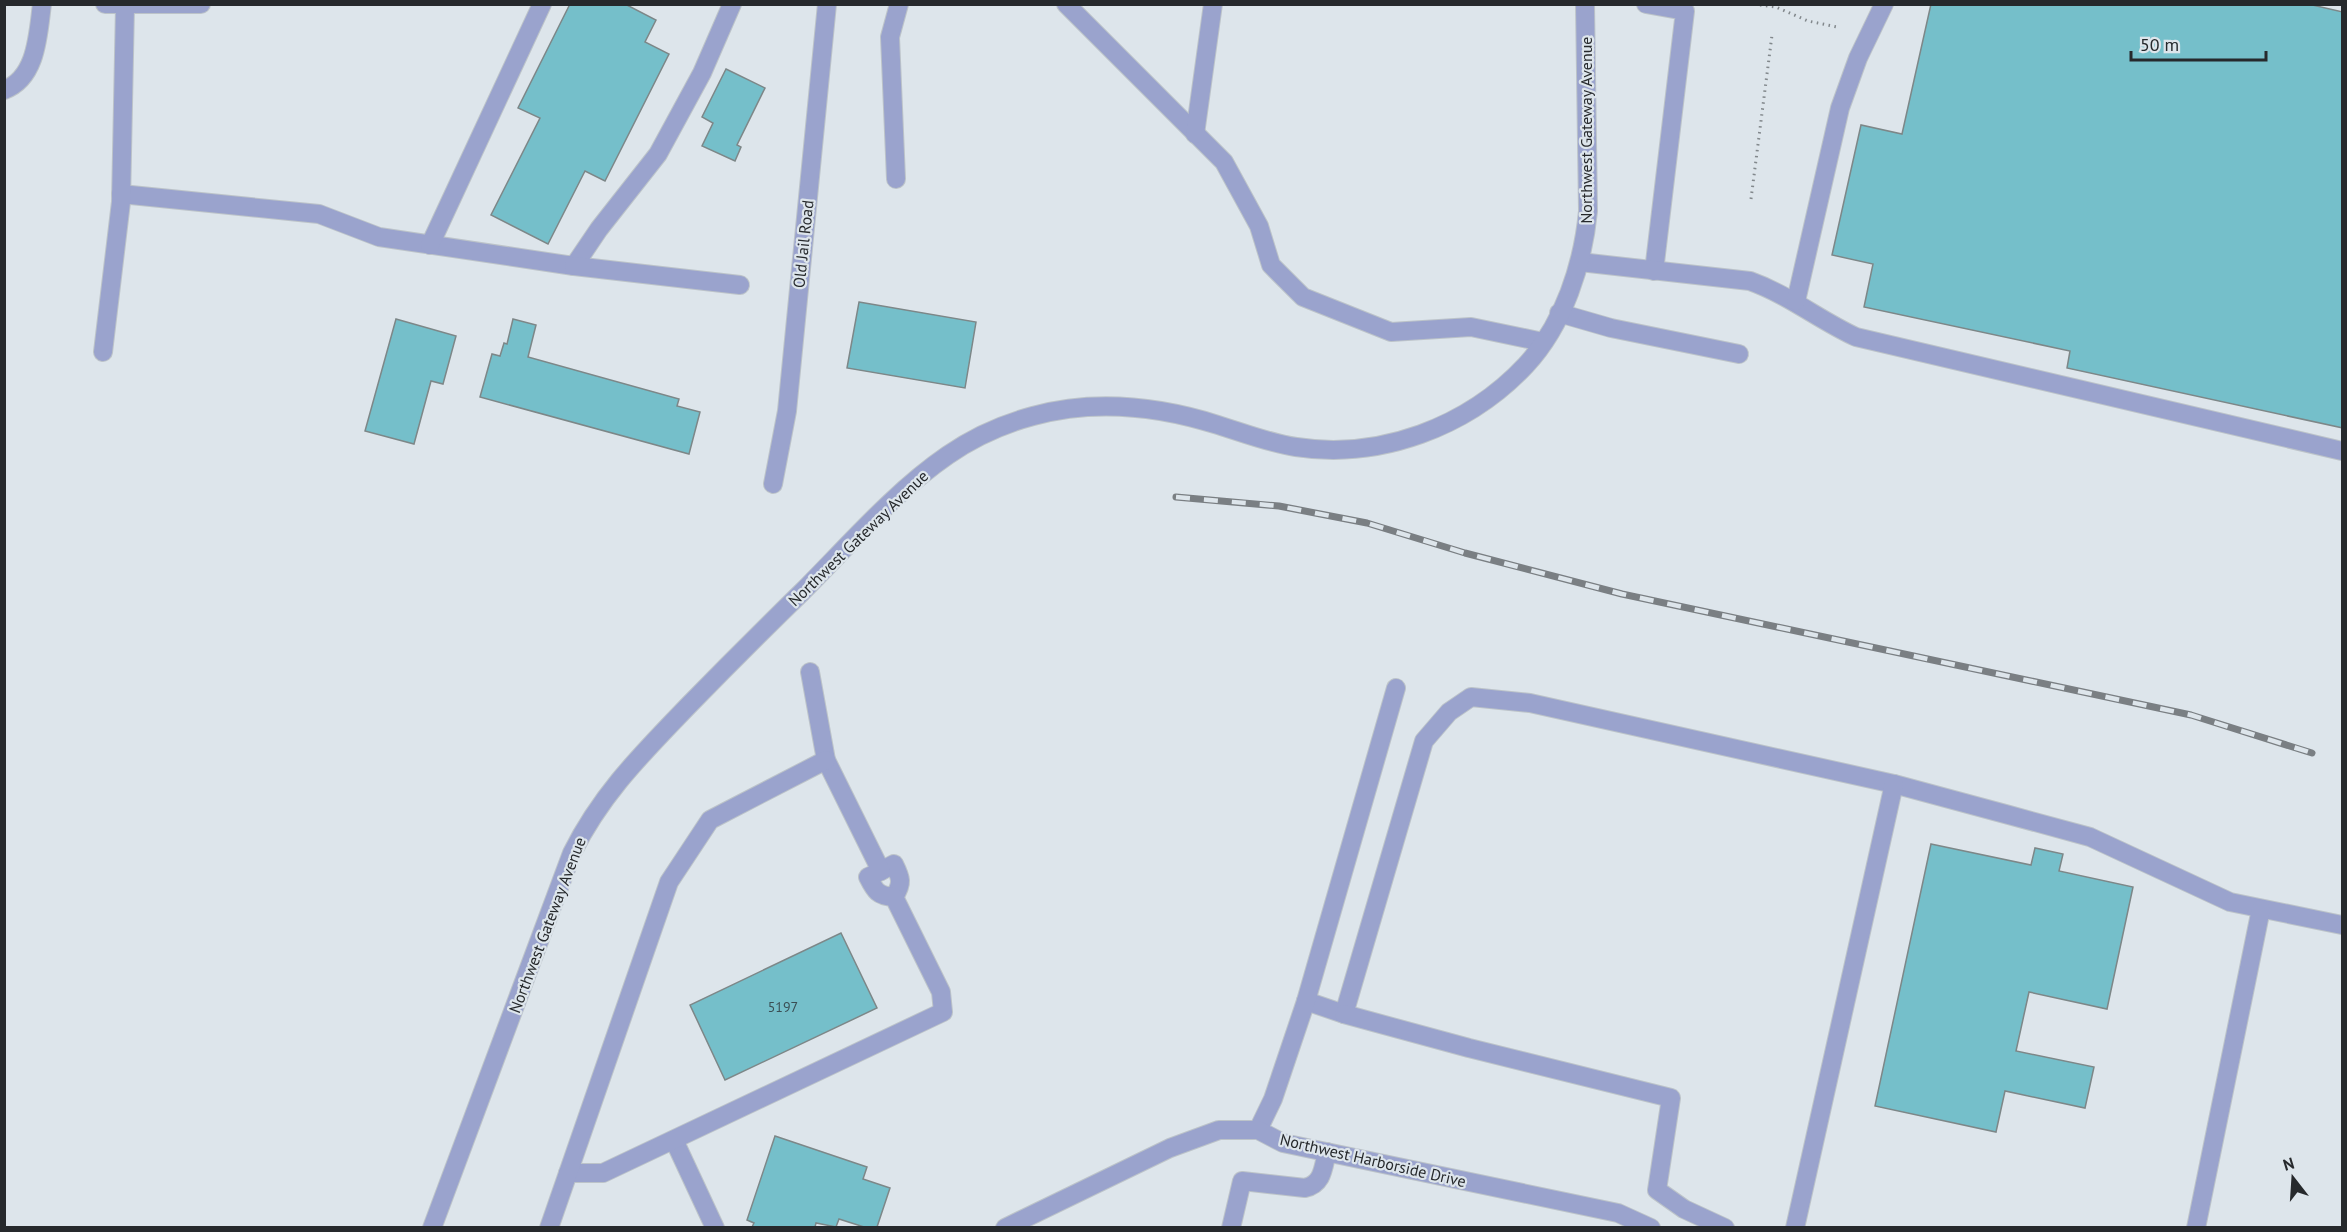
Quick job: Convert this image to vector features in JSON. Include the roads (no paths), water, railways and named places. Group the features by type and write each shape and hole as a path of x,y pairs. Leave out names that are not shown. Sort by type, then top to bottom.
{"street":[{"path":"4,90 12,87 24,76 32,60 42,4"},
{"path":"105,4 125,6 201,4"},
{"path":"430,245 542,4"},
{"path":"574,266 658,154 702,73 732,4"},
{"name":"Old Jail Road","path":"773,483 787,411 827,4"},
{"path":"896,179 890,37 899,4"},
{"path":"1195,134 1213,4"},
{"name":"Northwest Gateway Avenue","path":"432,1227 564,873 586,826 621,776 727,667 904,490 947,456 1004,426 1059,410 1089,406 1154,408 1294,447 1361,449 1399,442 1458,418 1493,394 1527,364 1543,342 1559,312 1580,262 1588,211 1585,4"},
{"path":"1646,4 1685,11 1654,271"},
{"path":"1796,301 1840,108 1858,58 1884,4"},
{"path":"1064,5 1224,162 1259,226 1270,265 1303,297 1390,332 1472,327 1543,342"},
{"path":"103,352 121,194 125,6"},
{"path":"121,194 319,214 379,237 574,266 740,285"},
{"path":"1580,262 1750,282 1796,301 1823,321 1857,337 2343,451"},
{"path":"1559,312 1611,328 1739,354"},
{"path":"568,1173 603,1173 943,1012 940,992 894,897 884,897 875,892 868,877 881,871 826,760 810,672"},
{"path":"1258,1130 1273,1099 1305,1001 1396,688"},
{"path":"1344,1014 1424,741 1449,712 1471,697 1530,703 1894,784 2090,837 2230,902 2343,925"},
{"path":"549,1227 669,882 710,820 826,760"},
{"path":"1795,1227 1894,784"},
{"path":"2196,1227 2261,909"},
{"path":"1305,1001 1468,1048 1671,1098 1657,1190 1684,1209 1725,1227"},
{"name":"Northwest Harborside Drive","path":"1005,1227 1170,1148 1219,1130 1258,1130 1283,1143 1618,1213 1651,1227"},
{"path":"674,1140 715,1227"},
{"path":"1231,1227 1242,1181 1305,1188 1315,1186 1320,1179 1327,1152"}],"railway":[{"path":"1176,497 1279,506 1367,523 1465,553 1622,594 2191,715 2312,753"}]}
